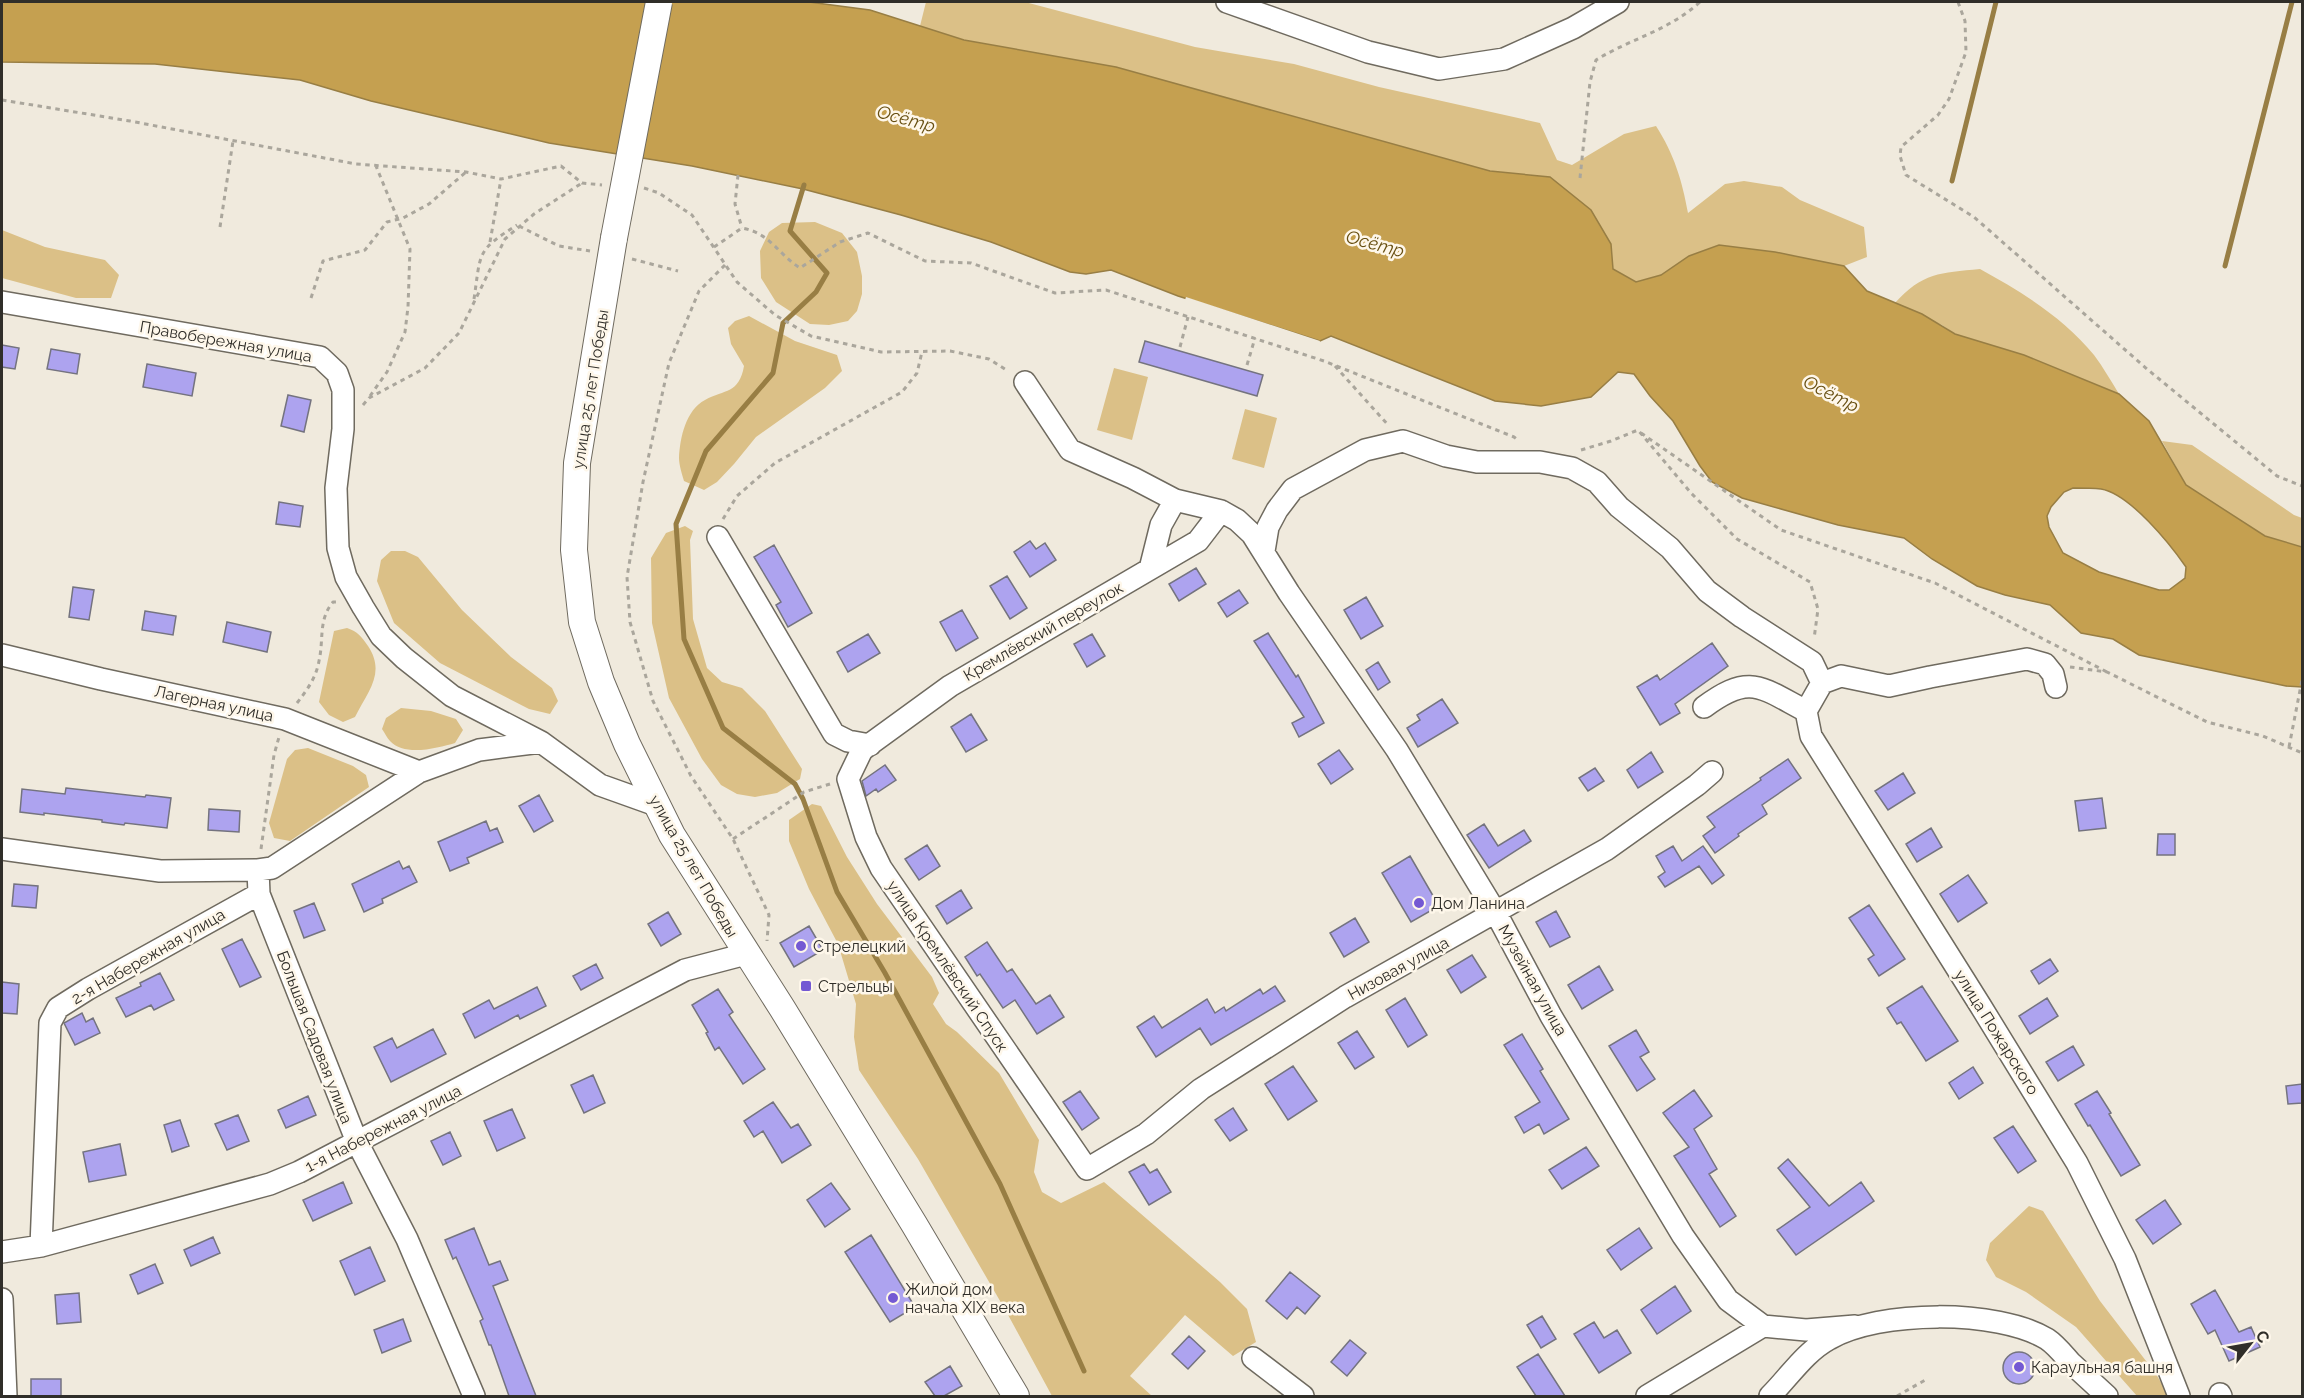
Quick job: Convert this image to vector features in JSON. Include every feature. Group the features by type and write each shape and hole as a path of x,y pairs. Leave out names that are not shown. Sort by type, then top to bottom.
{"main road":[{"name":"улица 25 лет Победы","path":"659,2 612,246 577,462 574,550 582,622 601,682 656,805 909,1214 1016,1396"}],"street":[{"path":"1227,2 1368,52 1439,69 1504,59 1573,28 1618,2"},
{"name":"Правобережная улица","path":"2,302 320,357 336,373 343,390 343,429 336,488 338,548 346,577 381,636 404,658 452,696 541,742"},
{"path":"1025,382 1070,450 1133,478 1175,500 1229,516"},
{"path":"1264,551 1268,527 1293,489 1365,450 1403,441 1446,456 1478,462 1540,462 1572,468 1597,482 1619,507 1670,548 1707,591 1742,617 1812,662 1822,683"},
{"path":"1150,569 1161,525 1175,500"},
{"name":"Музейная улица","path":"1229,516 1252,534 1289,593 1397,750 1496,913 1551,1016 1683,1236 1728,1300 1763,1326"},
{"name":"Кремлёвский переулок","path":"866,747 950,686 1198,541 1229,516"},
{"path":"719,530 834,734 866,747 848,779"},
{"name":"Лагерная улица","path":"2,655 285,719 420,772"},
{"path":"1704,707 1720,695 1740,686 1762,688 1806,711 1822,683 1841,676 1889,686 2027,660 2045,664 2053,674 2056,687"},
{"name":"улица Пожарского","path":"1806,711 1811,736 2077,1163 2125,1258 2179,1396"},
{"path":"2,849 160,871 265,869 420,772 479,750 541,742 600,785 656,805"},
{"name":"Низовая улица","path":"1086,1170 1146,1134 1201,1089 1346,997 1607,849 1712,772"},
{"name":"улица Кремлёвский Спуск","path":"848,779 866,837 881,868 1086,1170"},
{"name":"Большая Садовая улица","path":"265,869 259,894 357,1142 407,1239 474,1396"},
{"name":"2-я Набережная улица","path":"41,1246 50,1023 58,1008 259,894"},
{"name":"1-я Набережная улица","path":"2,1252 41,1246 270,1184 299,1172 685,970 750,960"},
{"path":"2,1299 6,1396"},
{"path":"1647,1396 1763,1326 1806,1330 1913,1318 1995,1320 2021,1327 2049,1340 2107,1396"},
{"path":"1770,1396 1804,1358 1827,1340 1855,1326"},
{"path":"1252,1358 1303,1396"}],"path":[{"path":"1580,178 1590,82 1596,60 1613,50 1658,31 1684,16 1700,2"},
{"path":"1958,2 1965,21 1966,52 1949,99 1938,116 1901,147 1900,156 1906,175 1974,217 2138,362 2277,476 2302,486"},
{"path":"2,100 130,121 356,164 466,172 501,179 561,166 582,183 603,185"},
{"path":"220,227 233,141"},
{"path":"343,429 387,372 405,332 411,249 376,166"},
{"path":"311,298 323,261 365,250 387,222 429,204 466,172"},
{"path":"738,175 735,204 742,228"},
{"path":"490,243 501,179"},
{"path":"473,304 480,258 490,243 582,183"},
{"path":"640,187 659,193 692,215 737,282 775,315 811,336 881,352 950,351 989,359 1025,382"},
{"path":"369,398 425,369 459,333 505,239 534,214"},
{"path":"519,225 559,246 612,246 678,270"},
{"path":"714,247 742,228 755,231 774,244 789,262 800,268 840,242 868,233 925,261 971,263 1054,293 1106,290 1334,364 1514,437 1540,462"},
{"path":"725,265 699,291 669,363 643,482 627,577 630,622 653,701 692,777 734,839 769,915 766,944 750,960"},
{"path":"1180,347 1188,317"},
{"path":"1246,365 1255,338"},
{"path":"719,530 737,496 775,463 902,392 917,373 922,352"},
{"path":"1334,364 1403,441"},
{"path":"1578,450 1611,441 1638,430"},
{"path":"1638,430 1691,493 1737,539 1810,582 1818,609 1812,662"},
{"path":"1638,430 1781,530 1935,584 2207,722 2263,736 2302,753"},
{"path":"2045,664 2107,672"},
{"path":"2289,747 2301,704 2302,680"},
{"path":"734,839 804,792 848,779"},
{"path":"1897,1396 1927,1379"}],"shaded area":[{"path":"926,2 1025,2 1195,47 1294,64 1379,87 1540,123 1557,160 1572,165 1624,134 1656,126 1668,147 1676,168 1688,213 1725,184 1744,181 1782,187 1800,200 1864,227 1867,257 1844,266 1775,252 1719,245 1689,256 1661,275 1636,282 1613,269 1611,244 1550,177 1490,171 1116,67 964,40 920,26"},
{"path":"815,222 842,233 857,252 862,276 862,294 857,311 848,321 829,325 810,324 776,302 761,278 760,251 769,232 782,223"},
{"path":"2,230 45,247 105,260 119,275 111,298 76,298 2,278"},
{"path":"1980,269 2027,297 2069,329 2094,355 2119,394 2024,355 1955,334 1942,325 1894,304 1904,293 1923,280 1943,273"},
{"path":"749,316 795,341 837,355 842,371 825,388 756,437 717,482 704,490 684,481 679,458 685,425 698,405 739,382 744,366 731,344 728,328 735,321"},
{"path":"1114,368 1148,377 1132,440 1097,430"},
{"path":"1245,409 1277,418 1264,468 1232,459"},
{"path":"2162,441 2192,445 2294,515 2302,518 2302,547 2265,536 2186,485"},
{"path":"685,526 693,531 690,540 693,619 707,668 722,682 742,688 765,711 802,769 800,779 777,793 755,797 737,794 721,785 702,759 669,698 652,623 651,558 666,533"},
{"path":"391,551 405,551 418,557 462,610 511,657 552,688 558,701 550,714 529,709 440,663 394,623 377,581 381,560"},
{"path":"347,628 359,635 368,646 373,656 375,673 370,690 355,717 343,722 329,715 319,702 334,631"},
{"path":"401,708 431,711 456,719 463,730 455,743 421,750 404,749 390,741 382,729 386,718"},
{"path":"308,748 353,766 366,775 369,787 290,841 274,838 269,823 287,759 295,750"},
{"path":"812,804 821,806 847,857 877,904 932,977 939,993 933,1004 946,1024 999,1073 1039,1140 1034,1172 1042,1192 1061,1203 1104,1182 1220,1282 1247,1309 1256,1342 1233,1356 1185,1315 1130,1376 1152,1396 1052,1396 918,1159 859,1070 854,1037 856,1004 838,944 809,889 789,841 789,820"},
{"path":"2029,1206 2043,1211 2100,1301 2156,1374 2169,1396 2137,1396 2076,1327 2026,1292 1996,1277 1986,1260 1990,1243"}],"water":[{"name":"Осётр","path":"2,2 809,2 870,10 964,40 1116,67 1490,171 1550,177 1591,210 1611,244 1613,269 1636,282 1661,275 1689,256 1719,245 1775,252 1844,266 1867,291 1922,314 1955,334 2024,355 2119,394 2149,421 2186,485 2265,536 2302,547 2302,687 2286,686 2139,655 2113,639 2081,633 2050,605 1977,586 1932,559 1904,538 1838,525 1742,498 1712,482 1673,421 1634,374 1618,372 1591,397 1541,406 1495,401 1331,336 1320,341 1178,296 1111,270 1086,274 1070,272 991,242 803,189 692,166 549,143 371,101 300,80 155,64 2,62","holes":["2073,488 2101,489 2124,500 2148,521 2170,546 2186,567 2185,578 2169,590 2159,590 2099,572 2063,553 2049,527 2047,516 2051,507 2064,492"]}],"pier":[{"path":"1186,297 1320,341 1319,344 1185,300"}],"building":[{"path":"1145,341 1263,375 1257,396 1139,362"},
{"path":"2,345 19,348 15,369 2,367"},
{"path":"51,349 80,354 77,374 47,369"},
{"path":"147,364 196,373 192,396 143,387"},
{"path":"288,395 311,400 304,432 281,426"},
{"path":"279,502 303,506 300,527 276,524"},
{"path":"1030,541 1036,549 1045,543 1056,560 1030,577 1014,552"},
{"path":"774,545 812,613 788,627 776,605 781,602 754,557"},
{"path":"1196,568 1206,584 1179,601 1169,584"},
{"path":"1007,576 1027,608 1010,619 990,586"},
{"path":"73,587 94,590 89,620 69,617"},
{"path":"1239,590 1248,603 1227,617 1218,603"},
{"path":"1366,597 1383,626 1361,639 1344,610"},
{"path":"962,610 978,638 956,651 940,622"},
{"path":"145,611 176,616 173,635 142,630"},
{"path":"227,622 271,632 267,652 223,642"},
{"path":"1268,633 1296,677 1298,675 1324,723 1299,737 1292,723 1304,717 1254,641"},
{"path":"868,634 880,653 848,672 837,652"},
{"path":"1092,634 1105,656 1087,667 1074,644"},
{"path":"1712,643 1728,666 1675,704 1680,713 1660,725 1637,687 1657,675 1660,680"},
{"path":"1378,662 1390,682 1378,690 1366,670"},
{"path":"1442,699 1458,723 1418,747 1407,728 1420,720 1417,715"},
{"path":"971,714 987,740 966,752 951,727"},
{"path":"1339,750 1353,769 1331,784 1318,764"},
{"path":"1651,752 1663,772 1638,788 1627,770"},
{"path":"1788,759 1801,778 1762,805 1767,814 1715,853 1703,836 1715,827 1707,817"},
{"path":"885,765 896,780 878,792 876,789 866,796 862,781"},
{"path":"1595,768 1604,781 1588,791 1579,778"},
{"path":"1903,773 1915,793 1888,810 1875,791"},
{"path":"66,788 171,798 167,828 20,812 22,789 65,794"},
{"path":"539,795 553,821 534,832 519,806"},
{"path":"2102,798 2106,828 2079,831 2075,801"},
{"path":"209,809 240,811 239,832 208,830"},
{"path":"486,821 490,831 497,828 503,842 467,858 469,863 450,871 438,842"},
{"path":"1484,824 1498,846 1524,830 1531,841 1489,868 1467,835"},
{"path":"1931,828 1942,847 1917,862 1906,844"},
{"path":"2158,834 2175,834 2175,855 2157,855"},
{"path":"927,845 940,866 919,880 905,859"},
{"path":"1673,846 1682,861 1703,846 1724,875 1712,884 1699,866 1665,887 1658,877 1665,872 1656,856"},
{"path":"1410,856 1439,906 1411,922 1382,873"},
{"path":"399,861 403,869 409,866 417,882 382,899 383,903 364,912 352,884"},
{"path":"1968,875 1987,903 1958,922 1940,894"},
{"path":"14,884 38,886 36,908 12,906"},
{"path":"961,890 972,908 947,924 936,906"},
{"path":"314,903 325,930 304,938 294,911"},
{"path":"1869,905 1905,959 1879,976 1868,959 1874,955 1849,918"},
{"path":"1556,911 1570,937 1550,947 1536,922"},
{"path":"668,912 681,934 661,946 648,924"},
{"path":"1355,918 1369,942 1344,957 1330,933"},
{"name":"Стрелецкий","path":"809,926 823,950 794,967 780,943"},
{"path":"242,939 261,977 240,987 222,949"},
{"path":"987,942 1007,972 1012,969 1036,1004 1050,995 1064,1017 1037,1034 1015,1000 1003,1008 980,974 977,976 965,957"},
{"path":"1472,955 1486,977 1461,993 1447,970"},
{"path":"2050,959 2058,971 2039,984 2031,971"},
{"path":"596,964 603,978 581,990 573,976"},
{"path":"1599,966 1613,990 1582,1009 1568,985"},
{"path":"160,973 174,1000 154,1010 151,1005 126,1017 116,998 141,986 140,983"},
{"path":"2,982 19,984 17,1014 2,1013"},
{"path":"1275,986 1285,1001 1211,1045 1200,1028 1156,1057 1137,1027 1154,1016 1162,1028 1207,999 1215,1013 1224,1007 1226,1011 1260,989 1263,994"},
{"path":"1922,986 1958,1041 1926,1061 1901,1022 1897,1024 1887,1008"},
{"path":"537,987 546,1006 520,1019 518,1015 475,1038 463,1014 489,1000 494,1009"},
{"path":"718,989 733,1012 729,1015 765,1069 743,1084 719,1047 715,1050 706,1033 708,1032 692,1005"},
{"path":"1405,998 1427,1035 1408,1047 1386,1010"},
{"path":"2047,998 2058,1016 2030,1034 2019,1016"},
{"path":"82,1013 86,1022 93,1018 100,1033 75,1045 64,1023"},
{"path":"433,1029 446,1054 391,1082 374,1047 392,1038 397,1048"},
{"path":"1636,1030 1649,1052 1640,1057 1655,1079 1637,1091 1609,1046"},
{"path":"1357,1031 1374,1057 1355,1069 1338,1043"},
{"path":"1522,1034 1543,1069 1540,1071 1569,1119 1544,1134 1539,1124 1524,1133 1515,1117 1540,1102 1504,1045"},
{"path":"2073,1046 2084,1065 2058,1081 2046,1062"},
{"path":"1293,1066 1317,1101 1288,1120 1265,1084"},
{"path":"1973,1067 1983,1083 1959,1099 1949,1083"},
{"path":"593,1075 605,1103 584,1113 571,1085"},
{"path":"2302,1084 2302,1103 2288,1104 2286,1086"},
{"path":"1694,1090 1712,1116 1694,1129 1717,1169 1709,1174 1736,1216 1720,1227 1674,1156 1689,1147 1663,1113"},
{"path":"1080,1091 1099,1118 1082,1130 1063,1102"},
{"path":"2097,1091 2140,1165 2121,1176 2075,1104"},
{"path":"308,1096 316,1115 286,1128 278,1110"},
{"path":"773,1102 791,1128 798,1124 811,1145 782,1163 763,1131 754,1137 744,1121"},
{"path":"1233,1108 1247,1130 1230,1141 1215,1120"},
{"path":"512,1109 525,1138 497,1151 484,1121"},
{"path":"238,1115 249,1141 227,1150 215,1124"},
{"path":"180,1120 189,1146 172,1152 164,1125"},
{"path":"2013,1126 2036,1161 2018,1173 1994,1138"},
{"path":"450,1132 461,1156 443,1165 431,1141"},
{"path":"120,1144 126,1175 89,1182 83,1152"},
{"path":"1586,1147 1599,1166 1562,1189 1549,1170"},
{"path":"1788,1159 1829,1206 1861,1182 1874,1201 1796,1255 1777,1230 1810,1207 1778,1168"},
{"path":"1144,1164 1150,1173 1157,1169 1171,1192 1149,1205 1129,1172"},
{"path":"343,1182 352,1203 313,1221 303,1200"},
{"path":"831,1183 850,1209 825,1227 807,1200"},
{"path":"2165,1200 2181,1224 2153,1244 2136,1220"},
{"path":"474,1228 489,1265 500,1261 508,1280 493,1286 536,1396 509,1396 480,1321 483,1319 456,1257 453,1259 445,1240"},
{"path":"1639,1228 1652,1248 1621,1270 1607,1250"},
{"path":"871,1235 915,1307 890,1322 845,1252"},
{"path":"213,1237 220,1253 191,1266 184,1250"},
{"path":"370,1247 385,1281 355,1295 340,1261"},
{"path":"155,1264 163,1283 138,1294 130,1275"},
{"path":"1290,1272 1320,1296 1305,1314 1297,1307 1287,1319 1266,1301"},
{"path":"1675,1286 1691,1311 1657,1334 1641,1310"},
{"path":"2215,1290 2239,1332 2251,1327 2260,1347 2229,1361 2215,1330 2208,1334 2191,1304"},
{"path":"79,1293 81,1322 57,1324 55,1295"},
{"path":"1542,1316 1556,1339 1541,1348 1527,1325"},
{"path":"403,1319 411,1341 382,1353 374,1330"},
{"path":"1594,1322 1604,1338 1617,1330 1631,1353 1599,1373 1574,1334"},
{"path":"1189,1336 1205,1351 1188,1369 1172,1354"},
{"path":"1350,1340 1366,1353 1347,1376 1331,1362"},
{"name":"Караульная башня","path":"2019,1352 2031,1356 2035,1368 2031,1380 2019,1384 2007,1380 2003,1368 2007,1356"},
{"path":"1538,1354 1565,1396 1536,1396 1517,1367"},
{"path":"950,1366 962,1386 944,1396 935,1396 925,1382"},
{"path":"31,1379 61,1379 61,1396 31,1396"}],"waterway":[{"path":"1952,181 1996,2"},
{"path":"2225,266 2292,2"},
{"path":"804,185 790,231 827,273 816,292 783,323 773,373 706,451 676,524 684,639 723,728 795,784 803,799 837,892 885,973 1000,1184 1084,1371"}],"place":[{"name":"Дом Ланина","path":"1419,903"},
{"name":"Стрелецкий","path":"801,946"},
{"name":"Стрельцы","path":"806,986"},
{"name":"Жилой дом начала XIX века","path":"893,1298"},
{"name":"Караульная башня","path":"2019,1367"}]}
